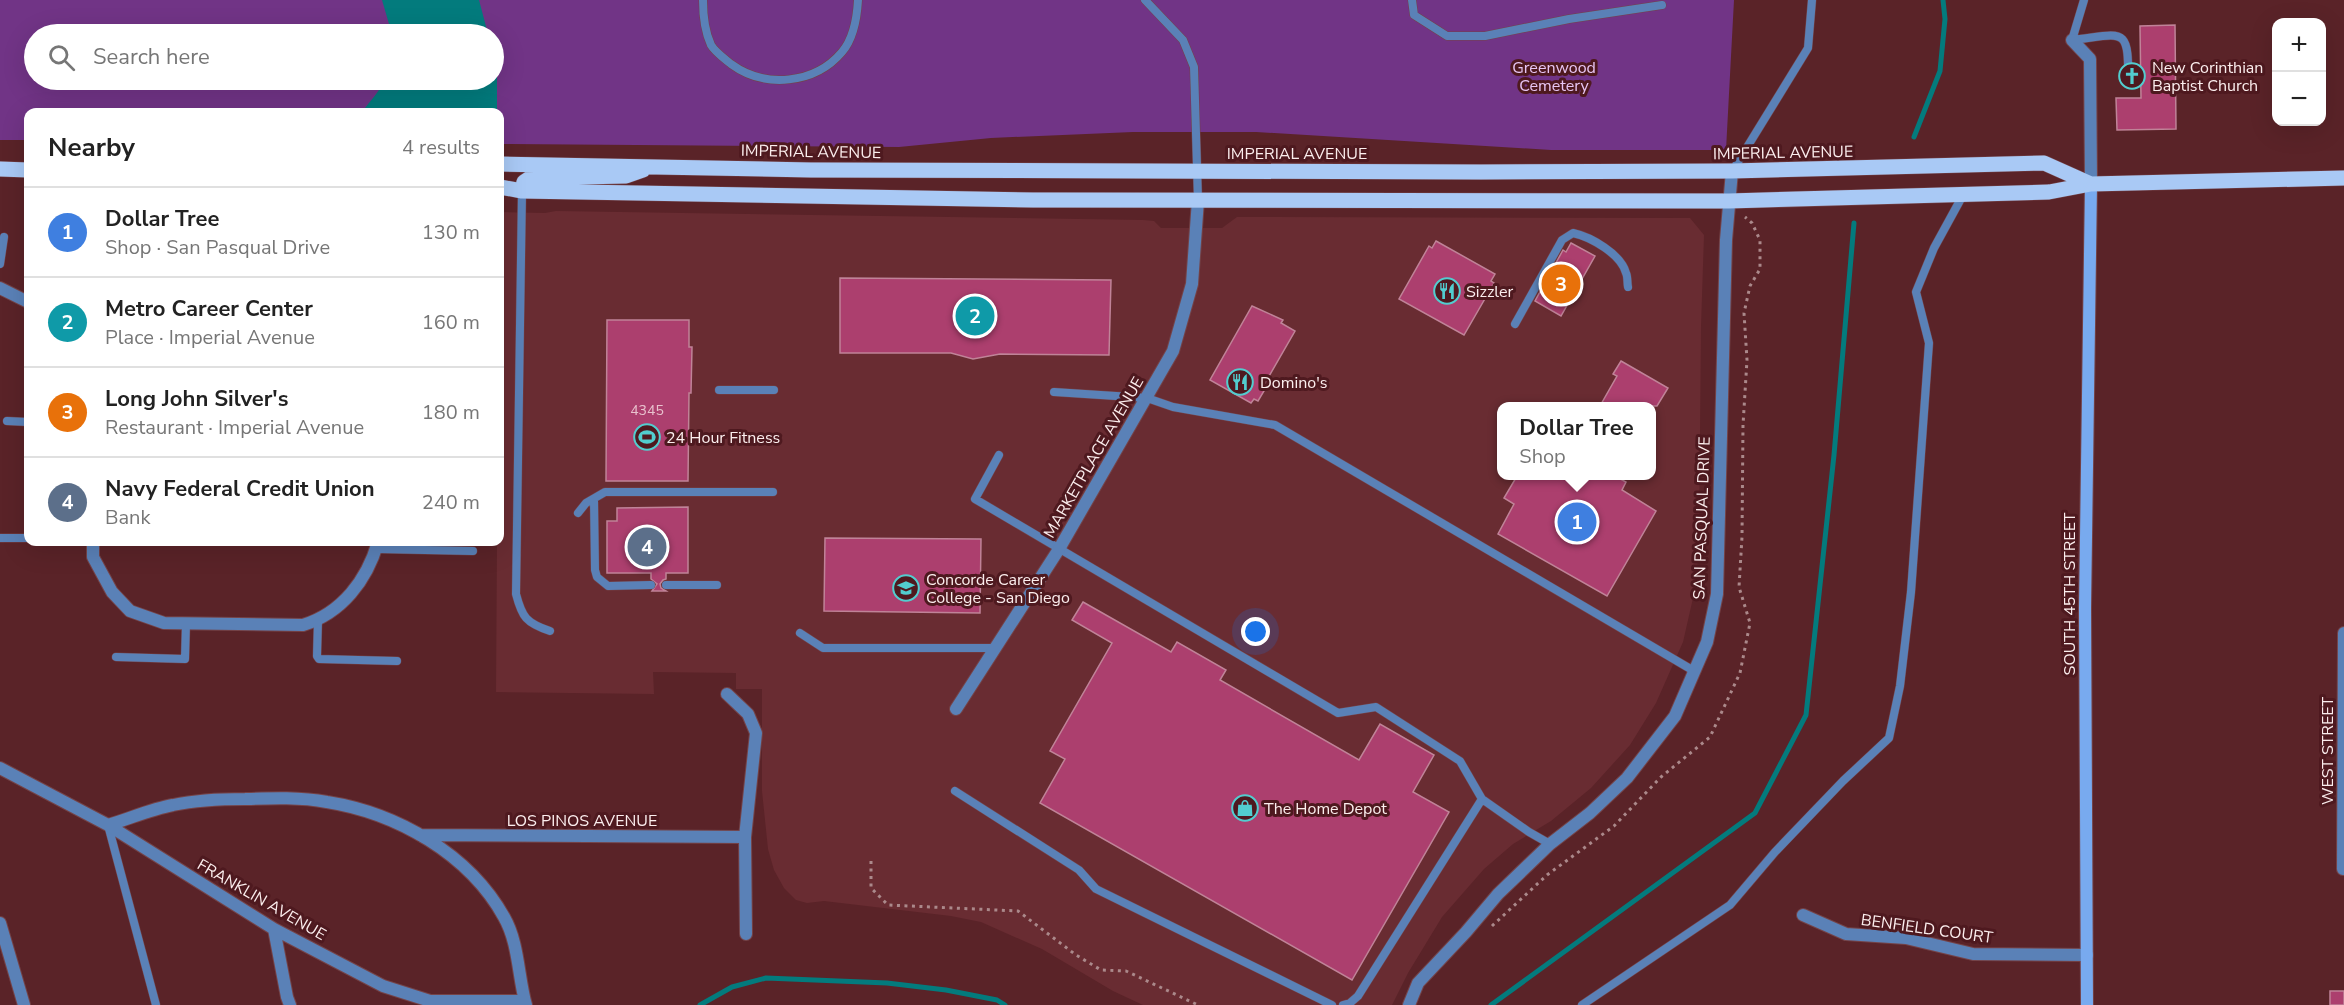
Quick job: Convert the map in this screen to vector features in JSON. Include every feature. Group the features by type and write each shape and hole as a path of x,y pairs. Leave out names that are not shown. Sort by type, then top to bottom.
{"main road":[{"name":"IMPERIAL AVENUE","path":"504,164 811,170 1732,171 2044,164 2091,184"},
{"path":"522,191 524,182 530,178 626,176 652,166"},
{"path":"0,169 24,170"},
{"name":"IMPERIAL AVENUE","path":"504,188 522,191 1021,200 1729,201 2060,191 2091,184 2344,178"}],"street":[{"path":"2072,40 2090,59 2091,184"},
{"name":"SAN PASQUAL DRIVE","path":"1409,1005 1418,983 1498,894 1550,844 1590,813 1627,778 1676,716 1707,642 1718,594 1726,240 1732,171"},
{"name":"SOUTH 45TH STREET","path":"2087,1005 2085,608 2091,184"},
{"name":"MARKETPLACE AVENUE","path":"956,709 1059,549 1173,351 1192,284 1198,200"},
{"path":"0,288 24,300"},
{"path":"93,546 93,556 112,592 130,610 164,623 303,625 318,620 344,603 356,590 377,546"},
{"name":"WEST STREET","path":"2343,869 2344,633"},
{"path":"728,694 748,714 756,733 745,837 746,934"},
{"name":"FRANKLIN AVENUE","path":"0,768 108,825 274,929 383,986 430,1001 526,1003"},
{"path":"108,825 171,805 207,800 285,798 327,802 374,813 419,835 460,861 478,880 504,918 512,936 526,1003"},
{"name":"LOS PINOS AVENUE","path":"419,835 745,837"},
{"name":"BENFIELD COURT","path":"1803,915 1846,934 1906,938 1973,954 2087,955"},
{"path":"0,922 24,1005"},
{"path":"274,929 286,997 290,1005"}],"lane":[{"path":"703,0 706,27 712,46 727,61 752,76 788,80 820,71 843,51 852,36 858,0"},
{"path":"1144,0 1183,40 1194,67 1198,200"},
{"path":"1412,0 1414,15 1447,36 1485,36 1569,19 1662,5"},
{"path":"1732,171 1808,48 1812,0"},
{"path":"2084,0 2072,40 2114,35 2122,37 2127,43 2129,53 2128,82"},
{"path":"522,191 516,594 522,613 534,626 550,631"},
{"path":"1582,1005 1730,905 1775,852 1889,738 1900,686 1911,592 1929,343 1916,292 1934,248 1963,195"},
{"path":"1515,324 1563,240 1573,233 1585,236 1617,258 1626,271 1628,287"},
{"path":"0,264 4,237"},
{"path":"719,390 774,390"},
{"path":"1054,392 1147,398 1173,407 1275,425 1695,671"},
{"path":"7,422 24,422"},
{"path":"999,455 975,499 1338,713 1376,707 1460,761 1482,799 1550,844"},
{"path":"578,513 586,503 605,492 773,492"},
{"path":"594,499 597,577 608,586 651,585"},
{"path":"0,537 24,538"},
{"path":"393,546 473,551"},
{"path":"666,585 717,585"},
{"path":"318,620 317,656 319,659 397,661"},
{"path":"116,657 185,659 186,623"},
{"path":"800,633 823,648 994,648"},
{"path":"955,792 1079,870 1096,889 1332,1005"},
{"path":"1343,1005 1359,996 1482,799"},
{"path":"108,825 156,1005"}],"path":[{"path":"1490,928 1547,875 1614,826 1661,777 1710,737 1740,674 1750,623 1739,587 1747,360 1744,313 1750,286 1760,269 1760,240 1752,223 1729,201"},
{"path":"871,861 872,888 888,905 1018,911 1076,955 1101,970 1126,971 1197,1005"}],"shaded area":[{"path":"504,212 1143,220 1154,221 1161,228 1222,228 1237,217 1690,218 1704,235 1699,542 1696,585 1683,642 1656,703 1630,745 1591,788 1551,821 1513,844 1484,869 1442,917 1408,973 1392,1005 1143,1005 1113,991 1042,949 981,922 951,916 824,901 807,903 796,900 784,888 774,870 768,849 762,791 762,689 736,689 736,673 653,672 654,694 496,692 497,546 504,546"}],"green space":[{"name":"Greenwood Cemetery","path":"0,0 1734,0 1726,150 1551,150 1256,132 1133,132 991,138 899,147 504,144 504,108 24,108 24,140 0,140"}],"water":[{"path":"382,0 479,0 485,24 389,24"},
{"path":"378,90 497,90 497,108 365,108"}],"building":[{"path":"2175,25 2176,129 2117,130 2116,98 2141,98 2140,26"},
{"name":"Sizzler","path":"1436,241 1495,274 1491,281 1494,283 1464,335 1399,299 1429,246 1432,248"},
{"path":"1571,243 1595,256 1561,316 1535,301 1563,250 1566,252"},
{"path":"840,278 1111,280 1109,355 1000,354 973,359 951,353 840,353"},
{"path":"1252,306 1283,320 1281,323 1295,331 1264,385 1267,386 1258,401 1254,399 1251,403 1210,380"},
{"name":"24 Hour Fitness","path":"607,320 689,320 689,347 692,347 688,481 606,481"},
{"path":"1621,361 1668,388 1657,406 1656,402 1602,402 1617,376 1613,374"},
{"path":"1515,480 1622,480 1626,482 1622,490 1656,511 1607,596 1498,534 1514,504 1504,498"},
{"path":"688,507 688,573 666,573 666,579 660,584 661,588 666,591 652,591 657,584 651,579 651,573 607,573 607,521 617,521 617,508"},
{"name":"Concorde Career College - San Diego","path":"825,538 981,539 980,613 824,611"},
{"name":"The Home Depot","path":"1083,602 1171,652 1177,642 1226,670 1220,680 1359,760 1380,724 1434,755 1413,792 1449,812 1352,980 1040,803 1065,759 1050,751 1112,643 1072,620"},
{"path":"2330,991 2344,991 2344,1005 2330,1005"}],"waterway":[{"path":"1914,137 1940,71 1945,19 1943,0"},
{"path":"1491,1005 1755,813 1806,715 1834,455 1854,223"},
{"path":"700,1005 732,987 766,978 887,983 946,990 997,1000 1005,1005"}],"place":[{"name":"New Corinthian Baptist Church","path":"2132,76"},
{"name":"Long John Silver's","path":"1561,284"},
{"name":"Sizzler","path":"1447,291"},
{"name":"Metro Career Center","path":"975,316"},
{"name":"Domino's","path":"1240,382"},
{"name":"24 Hour Fitness","path":"647,437"},
{"name":"Dollar Tree","path":"1577,522"},
{"name":"Navy Federal Credit Union","path":"647,547"},
{"name":"Concorde Career College - San Diego","path":"906,588"},
{"name":"The Home Depot","path":"1245,808"}]}
